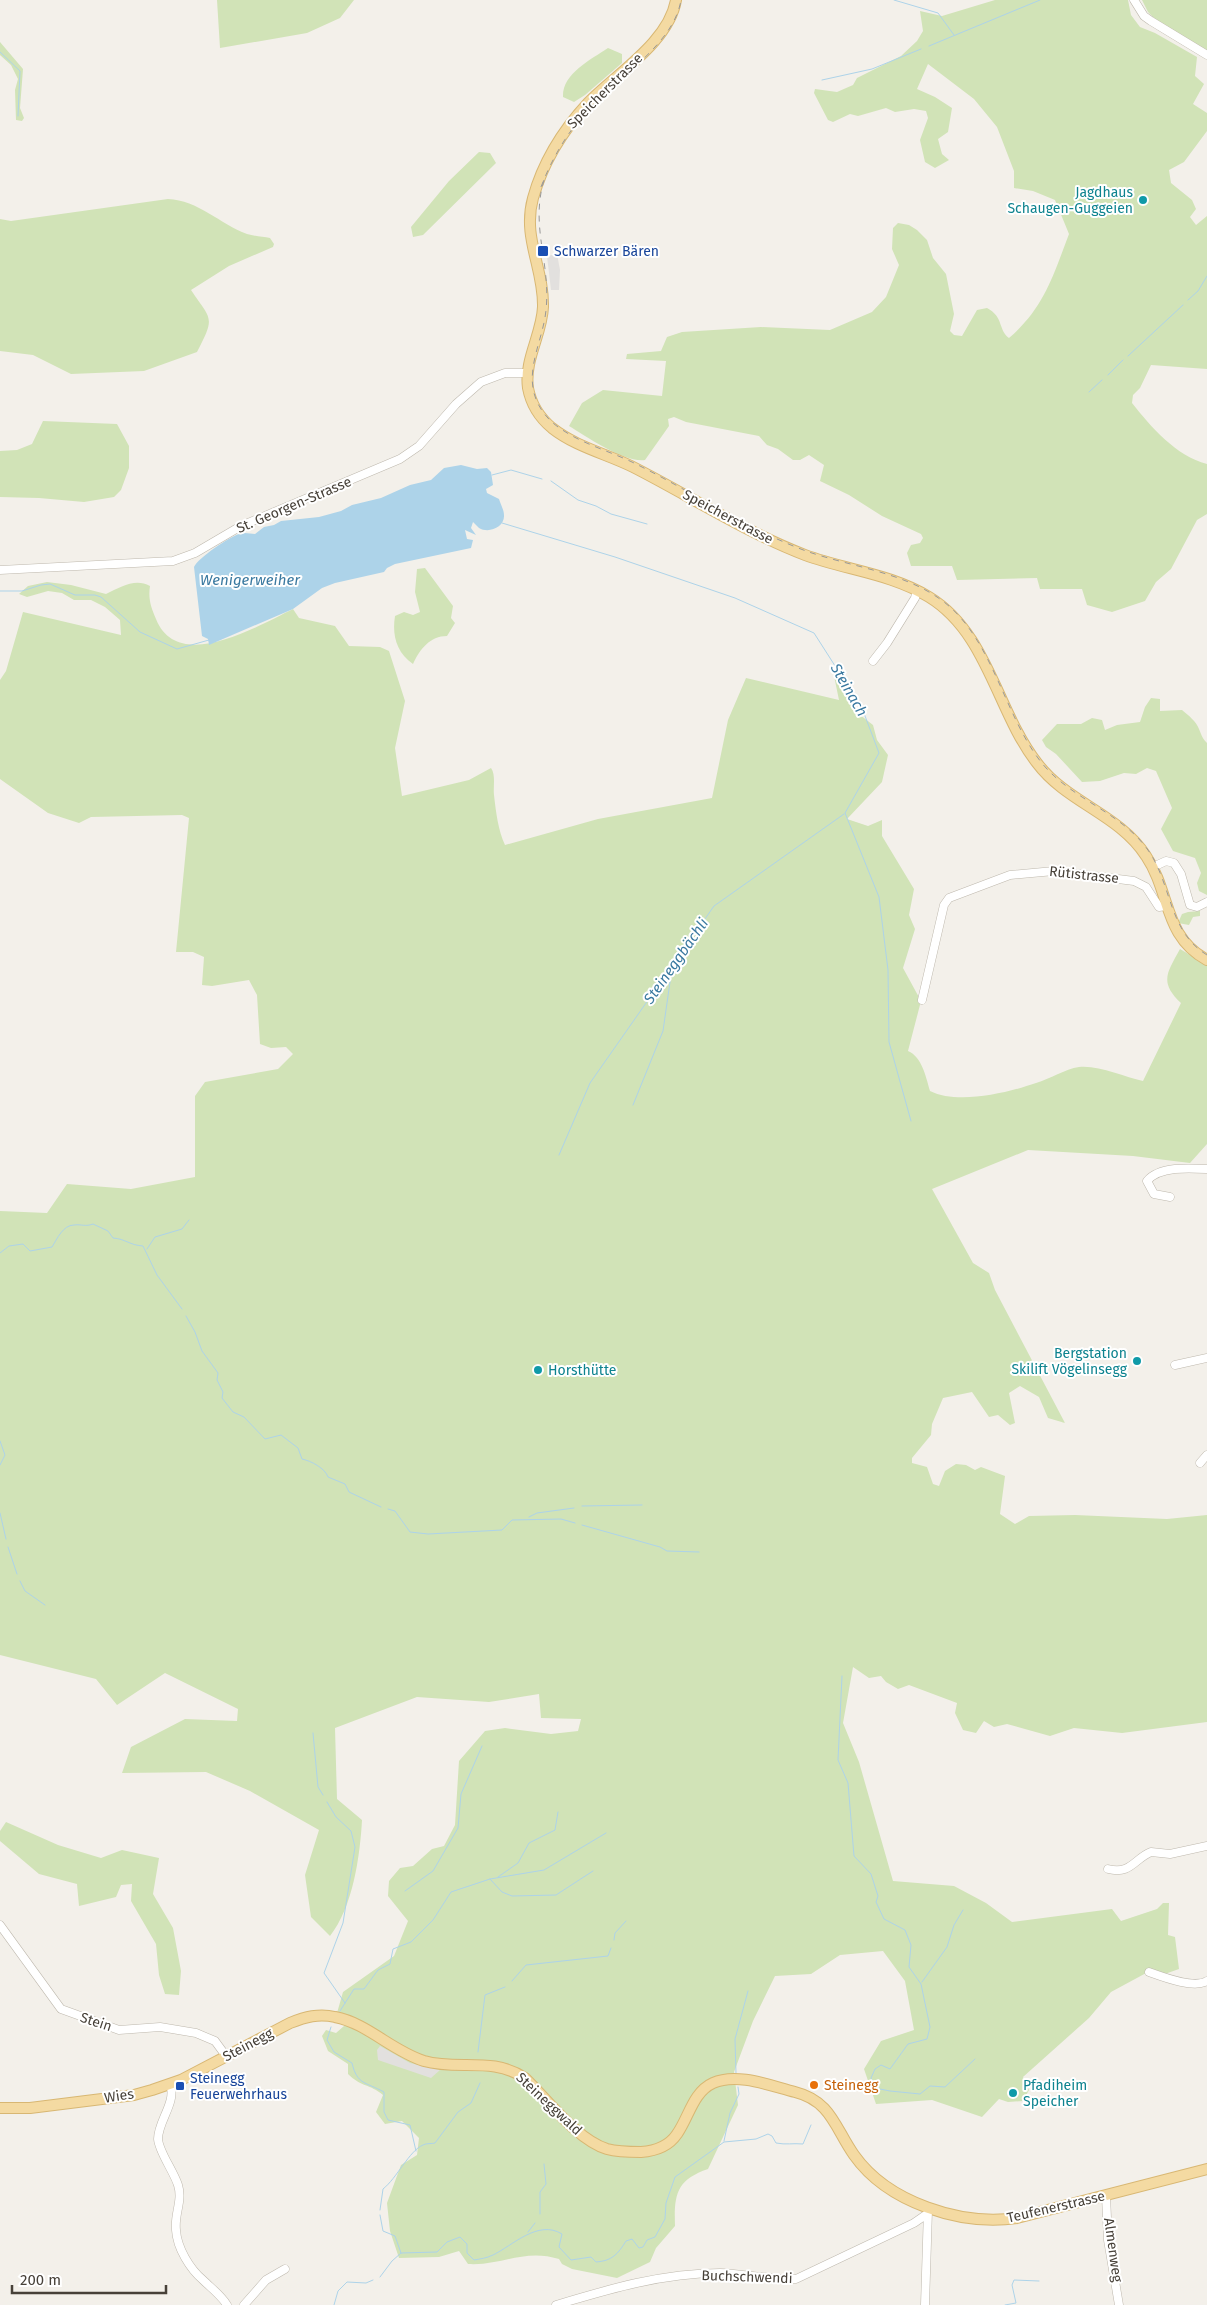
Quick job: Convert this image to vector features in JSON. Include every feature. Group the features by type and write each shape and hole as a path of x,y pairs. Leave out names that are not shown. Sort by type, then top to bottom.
{"main road":[{"name":"Speicherstrasse","path":"676,0 670,19 660,34 576,116 556,145 542,173 534,197 529,225 531,243 542,288 543,305 528,373 529,394 536,409 548,425 564,436 636,468 780,544 820,560 917,590 943,607 967,634 1023,742 1046,775 1070,795 1127,833 1153,867 1173,926 1181,939 1192,951 1207,960"},
{"name":"Steinegg","path":"170,2084 301,2018 316,2015 329,2016"},
{"name":"Steineggwald","path":"329,2016 351,2022 401,2051 425,2061 499,2066 513,2070 525,2078 585,2137 607,2149 644,2152 664,2146 676,2136 697,2096 713,2083"},
{"name":"Teufenerstrasse","path":"713,2083 726,2079 749,2081 797,2092 817,2101 830,2114 854,2155 870,2173 895,2191 928,2210 974,2218 1009,2220 1207,2169"},
{"name":"Wies","path":"0,2108 30,2108 134,2095 170,2084"}],"street":[{"path":"1134,0 1144,16 1207,55"},
{"name":"St. Georgen-Strasse","path":"0,570 164,563 190,556 241,526 400,459 419,446 456,404 487,378 505,373 528,373"},
{"path":"873,661 887,643 915,598 917,590"},
{"path":"1153,867 1166,861 1172,862 1179,870 1191,906 1197,907 1207,902"},
{"name":"Rütistrasse","path":"922,1000 944,905 949,898 1010,875 1054,871 1134,880 1146,887 1159,907 1166,906"},
{"path":"1170,1198 1154,1194 1147,1181 1150,1177 1164,1172 1207,1168"},
{"path":"1175,1365 1207,1358"},
{"path":"1200,1463 1207,1455"},
{"path":"1108,1869 1120,1870 1129,1867 1151,1852 1170,1854 1207,1846"},
{"name":"Stein","path":"0,1925 61,2008 119,2030 160,2027 196,2033 215,2041 226,2056"},
{"path":"1149,1972 1170,1979 1199,1984 1207,1981"},
{"path":"170,2084 172,2094 160,2126 159,2149 169,2163 181,2197 176,2230 178,2240 191,2267 227,2305"},
{"name":"Almenweg","path":"1106,2196 1108,2240 1119,2305"},
{"path":"925,2305 928,2210"},
{"name":"Buchschwendi","path":"556,2305 608,2289 669,2277 720,2274 780,2280 796,2279 914,2223 928,2210"},
{"path":"244,2305 266,2280 285,2269"}],"green space":[{"path":"217,0 354,0 340,18 307,33 220,48"},
{"path":"995,0 1128,0 1131,15 1140,27 1155,33 1197,57 1195,76 1204,84 1193,104 1207,113 1207,131 1184,162 1169,170 1171,183 1192,200 1196,209 1190,217 1196,225 1207,216 1207,369 1151,365 1140,388 1133,395 1132,403 1165,440 1185,454 1207,464 1207,514 1197,520 1171,569 1156,582 1145,601 1112,612 1087,605 1082,589 1040,589 1037,578 957,580 952,566 911,566 907,553 911,545 920,543 923,538 921,534 882,516 849,495 820,481 824,465 809,455 800,460 793,460 778,449 767,445 759,436 686,422 674,417 668,419 669,426 645,460 637,460 627,458 606,448 569,426 582,403 603,390 662,396 666,361 626,359 627,354 661,351 667,337 682,332 761,327 830,330 872,312 886,297 899,265 892,249 893,228 898,223 909,225 927,240 933,258 946,274 954,314 950,331 954,335 962,336 977,310 987,308 999,319 1003,331 1009,338 1021,327 1031,315 1046,290 1069,234 1055,200 1033,191 1014,188 1014,171 997,127 974,99 928,64 917,89 935,97 952,108 948,132 938,139 942,154 949,160 935,168 925,162 920,140 928,118 926,111 914,109 895,112 886,108 858,116 850,114 833,122 828,120 814,93 815,89 837,92 853,85 857,78 901,56 917,41 923,31 920,11 942,16"},
{"path":"1142,0 1207,0 1207,51 1155,19 1148,12"},
{"path":"0,42 23,69 20,108 24,118 22,121 16,120 15,90 18,79 11,65 0,55"},
{"path":"608,48 622,54 622,63 585,95 574,102 563,97 567,81 578,68"},
{"path":"479,152 490,153 496,163 423,235 413,237 411,227 449,181"},
{"path":"168,199 189,203 237,230 247,234 270,238 274,244 273,247 229,266 191,290 209,319 207,331 197,352 144,371 71,374 33,355 0,351 0,219 11,221"},
{"path":"43,421 117,424 129,446 129,468 121,490 114,497 84,502 0,497 0,451 17,450 32,444"},
{"path":"425,568 453,606 451,618 455,623 447,636 436,638 426,644 413,664 399,649 394,630 395,616 404,612 413,615 420,612 415,592 417,569"},
{"path":"47,582 71,585 106,594 133,583 150,586 150,603 156,619 167,635 182,643 200,644 220,641 240,634 293,609 299,618 335,626 349,646 380,647 389,651 405,701 395,748 402,796 469,780 491,768 494,778 494,795 498,821 505,845 598,819 712,798 728,720 746,678 839,700 834,668 851,697 855,711 873,725 877,740 888,755 882,782 847,819 868,826 882,820 882,836 914,889 909,915 915,929 903,968 921,1001 908,1051 920,1063 930,1091 941,1095 968,1097 997,1094 1036,1083 1079,1067 1103,1069 1143,1081 1181,1003 1170,989 1167,977 1180,949 1207,965 1207,1144 1190,1163 1133,1156 1028,1150 932,1189 973,1263 989,1273 995,1290 1065,1423 1048,1418 1039,1397 1020,1386 1009,1393 1015,1423 1010,1425 998,1415 989,1417 972,1392 943,1398 932,1424 931,1435 912,1458 912,1463 927,1467 933,1484 939,1486 945,1471 956,1464 966,1465 975,1470 981,1467 1005,1476 1000,1514 1015,1524 1029,1516 1075,1515 1167,1519 1207,1515 1207,1722 1122,1733 1074,1728 1050,1736 1007,1724 994,1727 984,1721 976,1733 963,1730 955,1713 957,1703 909,1685 898,1689 886,1682 881,1676 869,1678 853,1667 843,1723 859,1762 893,1881 954,1886 986,1903 1012,1922 1112,1909 1121,1921 1157,1909 1163,1903 1169,1903 1168,1935 1175,1937 1179,1969 1162,1975 1148,1972 1111,1992 1089,2018 1023,2077 1029,2090 1023,2101 1008,2102 999,2099 982,2117 932,2100 876,2104 864,2069 881,2041 914,2030 905,1981 883,1951 840,1955 811,1974 775,1976 753,2021 734,2072 738,2105 708,2169 689,2178 679,2190 675,2206 675,2226 656,2248 650,2262 617,2278 572,2269 562,2264 559,2259 546,2256 524,2256 480,2264 468,2264 459,2251 439,2257 399,2258 390,2231 387,2203 401,2165 417,2155 419,2138 402,2121 385,2124 376,2112 383,2095 348,2074 348,2064 328,2051 322,2036 326,2030 336,2033 352,2019 337,2013 343,1992 394,1956 408,1921 388,1896 389,1881 400,1868 413,1866 432,1849 444,1846 455,1825 459,1761 485,1731 505,1728 551,1734 578,1731 581,1719 541,1718 539,1694 489,1702 417,1697 335,1728 337,1799 362,1820 357,1865 350,1896 338,1924 330,1936 311,1917 305,1875 319,1830 250,1791 206,1772 122,1773 131,1747 185,1719 237,1721 238,1709 165,1673 117,1705 96,1679 0,1655 0,1211 47,1213 67,1184 131,1189 195,1177 195,1096 205,1082 278,1069 293,1054 286,1047 271,1048 260,1044 257,995 249,980 212,986 202,985 204,957 193,952 176,952 189,818 182,815 91,817 79,823 48,813 0,779 0,680 6,671 23,612 121,635 120,620 105,607 91,600 74,600 62,593 48,591 27,597 19,594 28,586"},
{"path":"1151,698 1160,699 1160,711 1182,710 1192,718 1207,743 1207,895 1199,891 1197,883 1201,873 1195,858 1173,851 1161,829 1172,808 1156,771 1147,768 1136,774 1124,773 1100,781 1082,782 1056,754 1046,747 1042,740 1057,724 1081,724 1092,718 1102,720 1105,730 1117,725 1140,722 1145,707"},
{"path":"1200,911 1200,916 1193,917 1189,925 1178,923 1182,914"},
{"path":"6,1822 58,1845 101,1858 122,1850 159,1858 153,1894 173,1928 181,1971 179,1995 165,1994 159,1975 156,1944 131,1901 132,1884 121,1885 116,1897 79,1906 77,1884 39,1874 0,1841 0,1831"}],"shaded area":[{"path":"557,254 560,270 559,290 551,290 547,256"},
{"path":"380,2046 410,2063 440,2070 431,2078 378,2060 377,2050"}],"water":[{"name":"Wenigerweiher","path":"461,465 477,469 487,468 491,472 493,485 486,489 487,493 499,499 504,513 502,523 492,530 483,530 473,522 471,528 476,535 465,530 467,539 473,540 471,548 395,564 384,572 335,583 322,588 293,609 209,645 208,639 202,636 194,567 201,558 221,543 239,534 255,534 264,527 281,521 319,517 341,511 352,505 381,498 410,485 431,480 444,468"}],"waterway":[{"path":"894,0 938,13 954,35"},
{"path":"929,46 1040,0"},
{"path":"822,80 872,69 921,49"},
{"path":"0,52 20,71 18,116"},
{"path":"1188,300 1198,291 1207,276"},
{"path":"1128,356 1183,305"},
{"path":"1108,375 1123,360"},
{"path":"1089,392 1102,380"},
{"path":"492,475 511,470 542,479"},
{"path":"551,481 578,500 596,506 611,514 647,524"},
{"name":"Steinach","path":"502,523 615,557 735,598 814,633 862,708 879,753 845,813 879,897 888,970 889,1042 911,1121"},
{"name":"Steinach","path":"0,591 22,591 50,584 75,595 95,595 101,597 140,632 177,649 209,640"},
{"name":"Steineggbächli","path":"559,1155 590,1083 714,906 844,814"},
{"path":"633,1105 663,1031 672,968"},
{"path":"147,1249 155,1237 182,1229 189,1220"},
{"path":"0,1253 9,1246 23,1244 30,1251 52,1247 67,1227 93,1224 108,1231 113,1238 143,1246 157,1275 182,1309"},
{"path":"186,1316 195,1332 202,1351 218,1373 217,1380 223,1392 222,1398 233,1412 244,1417 265,1439 281,1435 298,1448 302,1459 317,1465 328,1477 345,1484 349,1492 381,1507"},
{"path":"0,1441 5,1455 0,1465"},
{"path":"582,1506 642,1505"},
{"path":"529,1517 537,1513 574,1508"},
{"path":"388,1509 395,1511 410,1532 428,1534 502,1530 512,1520 561,1519 575,1523"},
{"path":"0,1513 6,1539"},
{"path":"582,1525 660,1547 667,1551 699,1552"},
{"path":"8,1547 17,1574"},
{"path":"20,1581 25,1591 45,1605"},
{"path":"842,1676 838,1760 848,1783 854,1856 871,1874 878,1896 876,1902 884,1919 905,1930 911,1945 909,1967 921,1984 930,2027 927,2039 908,2044 890,2069 881,2065 875,2069 871,2078 875,2088 920,2094 930,2086 945,2087 975,2059"},
{"path":"313,1733 318,1787 323,1795"},
{"path":"405,1891 433,1871 458,1828 461,1794 482,1746"},
{"path":"327,1802 336,1817 351,1831 355,1847 343,1923 324,1973 345,2003"},
{"path":"498,1877 518,1863 529,1843 555,1830 558,1812"},
{"path":"340,2011 354,1989 364,1989 378,1970 390,1964 393,1949 411,1942 433,1920 451,1892 490,1879 544,1870 606,1833"},
{"path":"490,1879 502,1892 512,1896 556,1895 593,1871"},
{"path":"922,1982 947,1947 954,1925 963,1910"},
{"path":"614,1940 615,1933 626,1921"},
{"path":"512,1981 526,1965 608,1956 611,1948"},
{"path":"478,2052 485,1995 505,1987"},
{"path":"736,2073 735,2039 748,1991"},
{"path":"331,2027 327,2040 334,2052 352,2063 354,2070 363,2082 384,2092 384,2112 388,2120 410,2125 416,2151"},
{"path":"380,2210 383,2189 418,2148 424,2144 435,2143 458,2112 471,2103 480,2083"},
{"path":"724,2141 730,2113 739,2094 738,2087"},
{"path":"380,2277 392,2261 401,2253 437,2252 447,2242 460,2237 467,2244 467,2253 474,2260 491,2256 526,2236 544,2230 553,2230 562,2234 559,2247 571,2260 591,2257 596,2262 606,2260 617,2253 626,2241 632,2239 639,2248 643,2247 647,2240 655,2237 665,2219 666,2203 675,2177 724,2142 756,2139 768,2134 772,2136 776,2143 803,2144 811,2125"},
{"path":"540,2214 540,2192 546,2184 544,2164"},
{"path":"380,2215 383,2231 395,2236 401,2253"},
{"path":"528,2232 535,2223"},
{"path":"334,2305 338,2291 347,2282 366,2283 373,2280"},
{"path":"1005,2305 1016,2303 1012,2285 1014,2280 1039,2281"}],"railway":[{"path":"541,187 555,155 574,126 601,97 643,59 668,31 676,16 681,0"},
{"path":"544,180 539,214 547,293 544,322 534,359 532,384 535,397 547,418 570,435 638,465 742,522 784,542 823,557 895,577 929,592 944,602 961,618 975,636 1017,723 1041,762 1053,775 1112,816 1139,839 1157,866 1178,922 1185,934 1207,955"}],"place":[{"name":"Jagdhaus Schaugen-Guggeien","path":"1143,200"},
{"name":"Schwarzer Bären","path":"543,251"},
{"name":"Bergstation Skilift Vögelinsegg","path":"1137,1361"},
{"name":"Horsthütte","path":"538,1370"},
{"name":"Steinegg","path":"814,2085"},
{"name":"Steinegg Feuerwehrhaus","path":"180,2086"},
{"name":"Pfadiheim Speicher","path":"1013,2093"}]}
